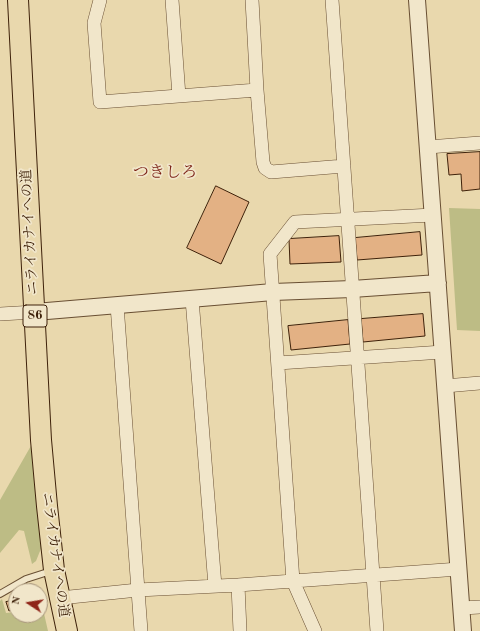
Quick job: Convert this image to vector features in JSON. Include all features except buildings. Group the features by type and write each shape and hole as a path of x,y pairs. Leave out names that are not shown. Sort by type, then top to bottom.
{"main road":[{"name":"ニライカナイへの道","path":"18,0 41,440 46,506 54,570 67,631"}],"street":[{"path":"100,0 94,23 100,102 257,90"},
{"path":"172,0 179,96"},
{"path":"252,0 257,90 263,162 265,168 271,172 344,166"},
{"path":"332,0 377,631"},
{"path":"417,0 463,631"},
{"path":"428,147 480,143"},
{"path":"315,631 293,581 270,254 295,222 433,215"},
{"path":"0,314 273,292 352,289 438,283"},
{"path":"192,299 215,586"},
{"path":"117,305 141,631"},
{"path":"278,363 443,352"},
{"path":"445,386 480,383"},
{"path":"60,598 138,590 238,586 459,569"},
{"path":"238,586 240,631"},
{"path":"462,608 480,607"}],"lane":[{"path":"0,594 26,579 54,570"}],"shaded area":[{"path":"449,208 480,209 480,331 457,330"},
{"path":"32,444 42,546 36,561 32,564 24,531 19,530 0,553 0,500"},
{"path":"2,599 6,613 8,613 8,623 46,623 48,631 0,631 0,601"}],"district":[{"name":"つきしろ","path":"165,173"}]}
